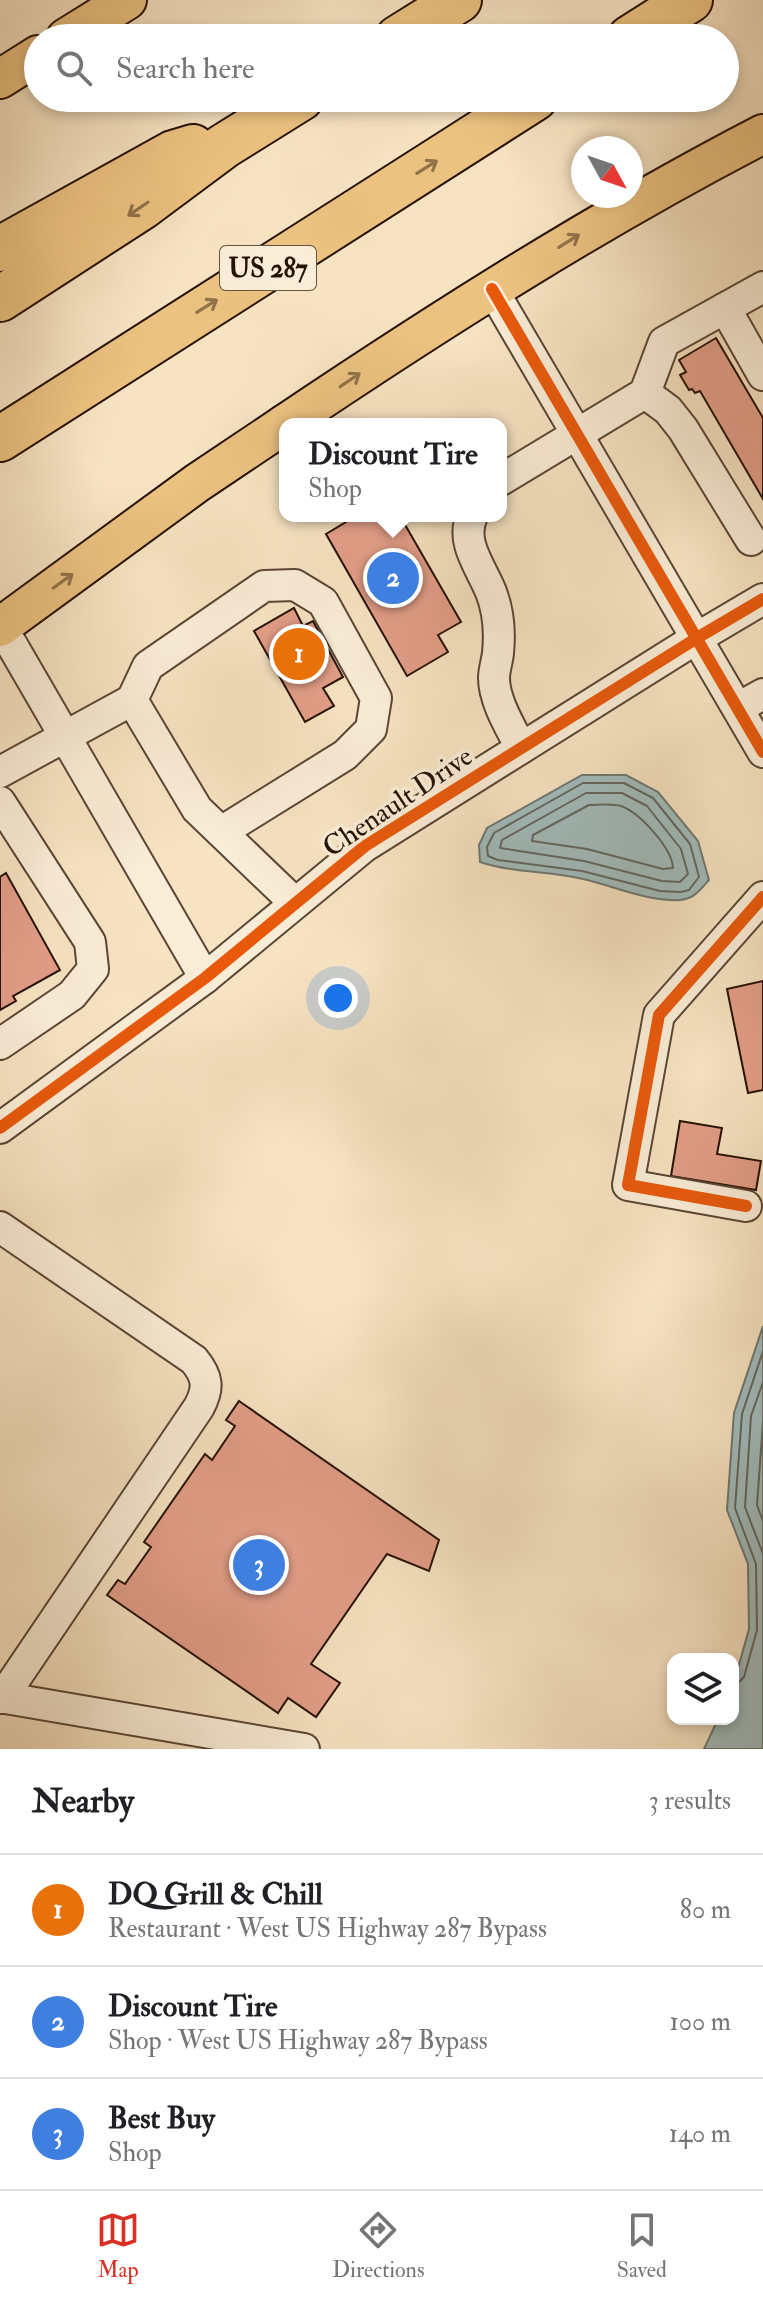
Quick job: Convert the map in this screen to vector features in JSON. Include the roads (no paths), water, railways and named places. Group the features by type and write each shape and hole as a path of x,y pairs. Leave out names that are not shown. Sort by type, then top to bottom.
{"highway":[{"path":"420,24 459,0"},
{"path":"652,24 690,0"},
{"path":"0,299 142,207 224,146 279,112"},
{"name":"US 287","path":"0,439 513,112"},
{"path":"0,249 173,153 198,146 224,146"},
{"path":"0,471 88,408 150,358 169,331"}],"main road":[{"path":"85,24 111,4"},
{"path":"0,79 24,64"},
{"path":"294,418 584,231 763,134"},
{"path":"0,626 197,483 279,428"}],"street":[{"path":"507,476 645,393 664,342 763,287"},
{"path":"492,289 697,638 751,701 763,752"},
{"path":"725,308 763,375"},
{"path":"645,393 668,410 683,429 751,540"},
{"path":"470,522 467,528 472,553 491,593 498,622 494,680 503,711 521,748"},
{"path":"0,772 132,700 148,666 264,586 295,585 323,602 376,698 371,729 345,755 221,832"},
{"name":"Chenault Drive","path":"0,1128 205,978 365,846 763,599"},
{"path":"0,626 205,978"},
{"path":"132,700 197,809 295,903"},
{"path":"0,802 90,942 93,969 72,995 0,1044"},
{"path":"746,1206 628,1185 659,1015 763,897"},
{"path":"0,1227 194,1360 205,1374 207,1391 1,1698 304,1749"}],"water":[{"path":"582,775 626,775 658,792 698,841 709,880 689,898 668,900 583,879 480,862 479,845 487,828"},
{"path":"763,1326 763,1749 704,1749 715,1725 739,1725 739,1665 749,1629 748,1564 727,1510 734,1413"}],"place":[{"name":"Discount Tire","path":"393,578"},
{"name":"DQ Grill & Chill","path":"299,654"},
{"name":"Best Buy","path":"259,1565"}]}
